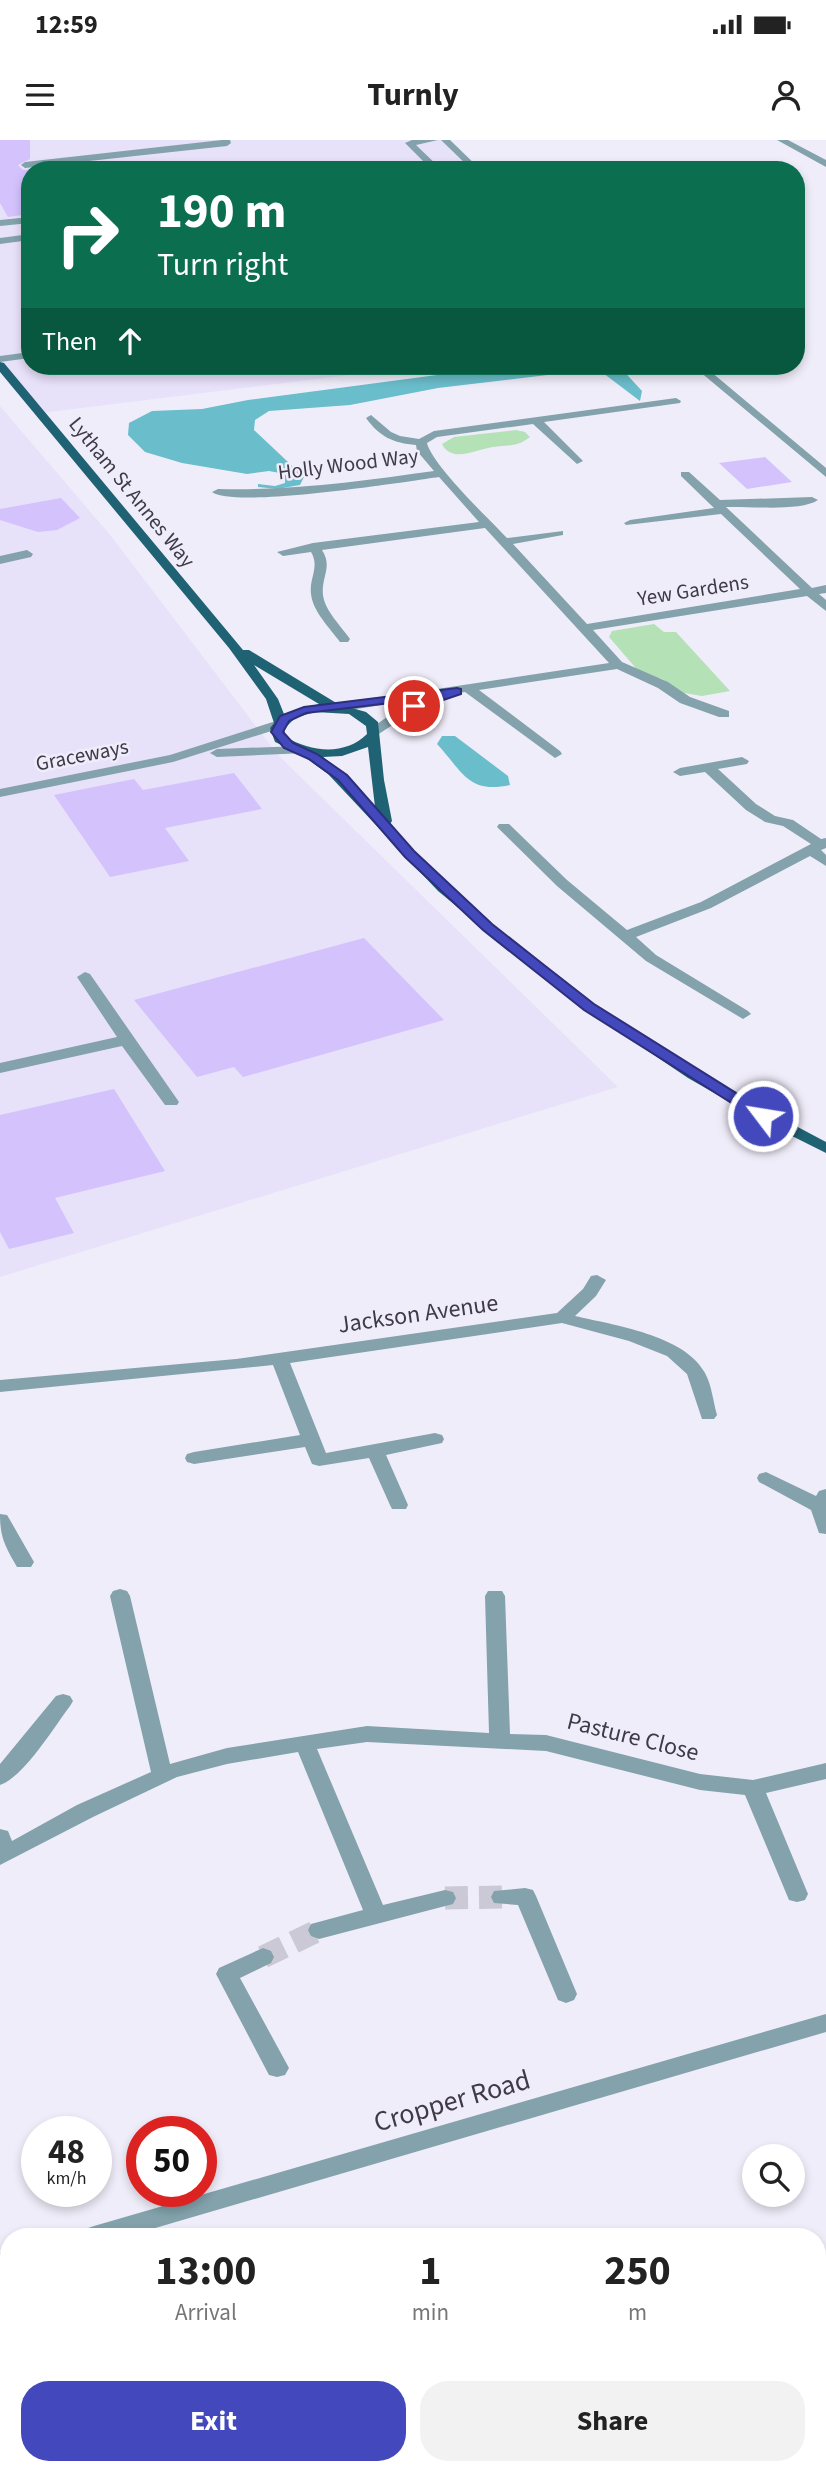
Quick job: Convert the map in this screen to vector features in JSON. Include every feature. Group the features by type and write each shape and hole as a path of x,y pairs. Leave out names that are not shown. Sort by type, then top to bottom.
{"main road":[{"name":"Lytham St Annes Way","path":"0,365 233,645 272,699 280,723 277,732 280,739 302,751"},
{"name":"Lytham St Annes Way","path":"233,645 269,670 336,708"},
{"path":"280,723 290,715 304,710 336,708 365,716 373,724 377,780 386,826"},
{"path":"302,751 345,751 365,743 374,734"},
{"path":"302,751 342,777 409,854 488,927 589,1007 763,1116 826,1147"}],"street":[{"path":"62,161 227,143 226,140"},
{"path":"428,161 409,143 434,140"},
{"path":"445,140 467,161"},
{"path":"783,141 805,140"},
{"path":"783,141 826,164"},
{"path":"0,223 21,221"},
{"path":"0,242 21,238"},
{"path":"0,359 21,356"},
{"path":"709,375 826,474"},
{"name":"Holly Wood Way","path":"371,418 380,432 391,438 421,442 434,433 676,401"},
{"path":"535,420 578,461"},
{"name":"Holly Wood Way","path":"421,442 423,451 441,473 618,665 663,685 685,700 724,714"},
{"name":"Holly Wood Way","path":"218,492 262,495 313,492 441,473"},
{"name":"Yew Gardens","path":"685,474 809,591"},
{"path":"630,523 754,501 797,503 813,500"},
{"path":"283,552 489,524"},
{"path":"506,542 559,533"},
{"path":"313,547 322,558 323,565 317,585 317,598 344,639"},
{"path":"0,560 27,554"},
{"name":"Yew Gardens","path":"583,628 826,589"},
{"path":"809,591 826,607"},
{"path":"336,708 618,665"},
{"path":"374,734 414,706 463,690"},
{"path":"463,690 555,754"},
{"name":"Graceways","path":"173,758 280,723"},
{"name":"Graceways","path":"0,793 173,758 240,751 302,751"},
{"path":"680,772 742,761"},
{"path":"709,768 751,807 770,819 789,823 819,845 826,862"},
{"path":"504,827 562,883 651,958 743,1014"},
{"path":"626,936 706,905 819,845"},
{"path":"85,977 171,1102"},
{"path":"0,1068 126,1040"},
{"path":"562,1318 590,1292 597,1280"},
{"name":"Jackson Avenue","path":"0,1386 236,1365 562,1318 641,1338 670,1351 696,1371 708,1415"},
{"path":"280,1359 319,1460 435,1439"},
{"path":"194,1458 310,1440"},
{"path":"375,1451 399,1505"},
{"path":"766,1478 822,1500 826,1528"},
{"path":"0,1520 6,1544 24,1562"},
{"path":"120,1596 162,1776"},
{"path":"495,1596 500,1740"},
{"path":"0,1777 18,1759 63,1701"},
{"name":"Pasture Close","path":"2,1849 162,1776 227,1756 367,1734 546,1743 700,1782 753,1788 826,1772"},
{"path":"304,1744 376,1915"},
{"path":"753,1788 797,1894"},
{"path":"502,1897 525,1896 566,1994"},
{"path":"319,1930 445,1898"},
{"path":"263,1957 227,1974 277,2068"},
{"name":"Cropper Road","path":"148,2228 826,2023"}],"shaded area":[{"path":"0,140 445,140 467,161 21,161 21,375 350,375 41,413 0,365"},
{"path":"0,406 111,536 278,755 618,1087 0,1277"}],"green space":[{"path":"516,430 525,432 530,437 517,444 465,454 452,453 442,444 454,437"},
{"path":"654,624 664,632 676,632 730,691 702,696 684,693 662,679 640,673 609,637 612,631"}],"water":[{"path":"437,375 547,375 438,388 350,405 269,411 255,420 254,430 304,477 300,485 277,489 258,487 258,484 275,486 285,483 285,474 269,471 247,474 182,463 145,452 128,435 129,423 152,411 202,409 248,400"},
{"path":"606,375 627,375 642,391 640,401"},
{"path":"442,736 455,736 508,776 510,785 485,786 468,778 437,744"}],"building":[{"path":"0,140 30,140 30,159 21,161 18,165 21,168 21,215 8,217 0,203"},
{"path":"765,457 792,482 747,489 719,463"},
{"path":"61,498 80,518 57,530 38,532 0,520 0,509"},
{"path":"234,773 262,809 165,828 189,861 110,877 54,795 134,779 143,790"},
{"path":"364,938 444,1020 243,1077 234,1067 197,1077 134,1000"},
{"path":"114,1089 165,1171 55,1198 74,1233 9,1249 0,1232 0,1115"}],"tunnel":[{"path":"445,1898 502,1897"},
{"path":"263,1957 319,1930"}],"route":[{"path":"414,706 457,691 304,710 280,722 277,732 288,746 313,756 342,777 409,854 488,927 539,968 589,1007 763,1116"}]}
